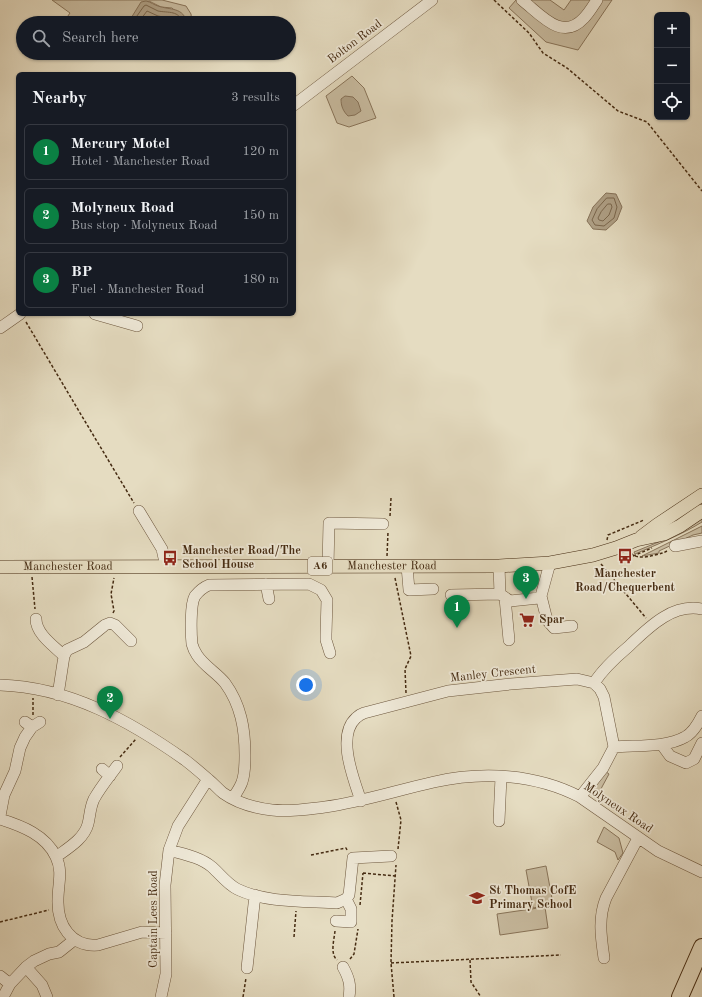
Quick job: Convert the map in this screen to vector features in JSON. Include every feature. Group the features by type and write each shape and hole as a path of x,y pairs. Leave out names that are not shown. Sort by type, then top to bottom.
{"highway":[{"path":"680,997 702,947"}],"main road":[{"name":"Manchester Road","path":"631,542 702,496"},
{"name":"Manchester Road","path":"0,567 499,566 550,563 593,555 631,542 664,534 680,526 702,511"}],"street":[{"name":"Bolton Road","path":"296,103 432,0"},
{"path":"522,0 552,25 564,28 576,26 585,17 597,0"},
{"path":"102,316 137,326"},
{"path":"0,328 22,317"},
{"path":"139,511 162,549 166,567"},
{"path":"328,566 329,523 383,524"},
{"path":"675,546 702,541"},
{"path":"550,563 541,596 547,620 554,628 572,626"},
{"path":"407,566 410,590 433,589"},
{"path":"499,566 509,640"},
{"path":"266,584 269,599"},
{"path":"233,798 242,784 244,772 244,725 237,704 226,685 221,678 201,660 194,650 192,644 192,603 195,596 209,585 309,584 321,590 327,600 322,642 330,653"},
{"path":"451,595 503,596 510,601 539,598 541,596"},
{"path":"580,797 600,773 614,747 604,696 594,683 604,668 652,625 668,614 689,608 702,609"},
{"path":"36,619 40,632 64,656"},
{"path":"58,695 64,656 69,649 84,642 105,625 110,623 115,625 131,641"},
{"name":"Manley Crescent","path":"361,801 349,764 347,748 350,726 356,718 364,713 448,691 577,679 594,683"},
{"name":"Molyneux Road","path":"0,685 34,688 76,699 93,706 142,731 181,757 223,792 247,805 290,811 361,801 453,778 477,776 519,777 538,781 566,790 580,797 658,851 702,872"},
{"path":"614,747 662,744 684,738 698,732 702,716"},
{"path":"32,724 20,748 15,771 4,795 0,817 27,828 37,835 49,846 56,857 60,873 58,908 65,929 74,940 79,943 92,946 142,932 166,934"},
{"path":"662,744 670,756 686,763 694,759 702,743"},
{"path":"56,857 77,841 83,834 87,826 92,804 106,772 117,766"},
{"path":"499,821 501,777"},
{"name":"Captain Lees Road","path":"161,997 166,974 165,885 169,850 178,826 208,779"},
{"path":"604,959 600,928 603,907 606,898 638,838"},
{"path":"169,850 212,866 236,889 255,895 337,903 346,899 351,890 353,858 395,857"},
{"path":"247,968 255,895"},
{"path":"336,921 350,922 352,909 346,899"},
{"path":"3,997 10,984 26,967 34,961 49,954 59,952 74,940"},
{"path":"26,967 42,985 46,997"},
{"path":"343,967 349,978 350,997"},
{"path":"0,976 10,984"}],"path":[{"path":"494,0 529,32 544,54 567,68 618,111 647,122 702,191"},
{"path":"22,317 139,511"},
{"path":"631,542 633,556 638,558 664,553 675,546"},
{"path":"593,555 652,625"},
{"path":"392,566 411,656 405,669 407,701"},
{"path":"31,567 36,619"},
{"path":"110,623 114,611 111,594 118,567"},
{"path":"32,724 34,688"},
{"path":"117,766 117,760 142,731"},
{"path":"394,792 401,820 395,857 391,963 394,997"},
{"path":"311,854 346,848 348,854 353,858"},
{"path":"352,873 395,876"},
{"path":"294,937 297,900"},
{"path":"0,922 58,908"},
{"path":"336,921 333,946 334,958 343,967"},
{"path":"391,963 561,954"},
{"path":"470,959 471,982 481,997"},
{"path":"243,997 247,968"}],"shaded area":[{"path":"52,0 162,0 186,6 191,16 181,16 172,8 161,7 149,1 135,16 68,16 70,13"},
{"path":"516,0 550,0 564,10 571,0 612,0 578,50 546,42 509,8"},
{"path":"352,76 364,88 376,118 349,127 337,123 326,96"},
{"path":"702,519 702,522 686,531 635,554 634,552 661,541"},
{"path":"702,526 702,533 693,535 659,551 659,553 642,556"},
{"path":"605,771 609,774 596,798 589,793"},
{"path":"604,827 619,838 623,853 618,860 615,852 597,842"},
{"path":"546,866 553,904 533,908 526,870"},
{"path":"545,907 548,928 500,935 497,914"}],"water":[{"path":"146,1 157,6 176,10 184,16 132,16 141,2"},
{"path":"345,96 353,97 358,102 361,111 355,115 348,116 341,104 341,99"},
{"path":"606,193 616,194 622,207 617,220 606,230 593,229 587,221 593,207"}],"place":[{"name":"Manchester Road/Chequerbent","path":"625,556"},
{"name":"Manchester Road/The School House","path":"170,558"},
{"name":"BP","path":"526,599"},
{"name":"Spar","path":"527,620"},
{"name":"Mercury Motel","path":"457,628"},
{"name":"Molyneux Road","path":"110,719"},
{"name":"St Thomas CofE Primary School","path":"477,898"}]}
